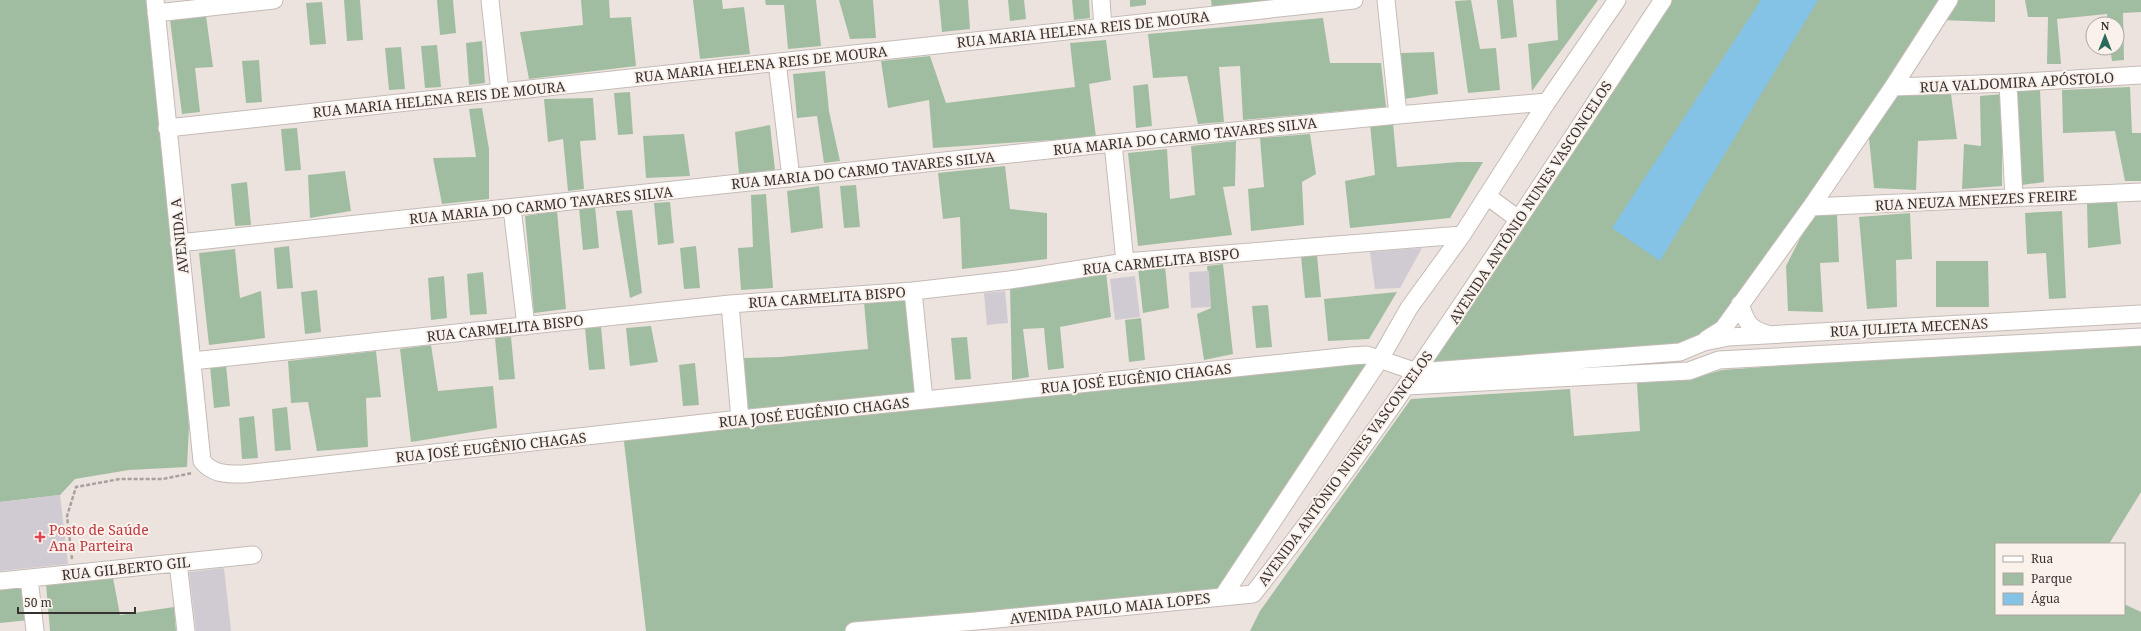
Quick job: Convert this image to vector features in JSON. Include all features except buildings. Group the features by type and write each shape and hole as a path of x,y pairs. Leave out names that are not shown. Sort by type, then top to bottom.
{"street":[{"path":"156,7 274,0"},
{"path":"490,0 500,92"},
{"path":"1101,0 1103,27"},
{"name":"RUA MARIA HELENA REIS DE MOURA","path":"167,128 1354,0"},
{"path":"1386,0 1398,114"},
{"name":"AVENIDA ANTÔNIO NUNES VASCONCELOS","path":"1223,596 1380,359 1409,308 1462,235 1547,102 1617,0"},
{"name":"AVENIDA ANTÔNIO NUNES VASCONCELOS","path":"1223,596 1253,594 1302,532 1417,372 1663,0"},
{"path":"1704,342 1723,329 1811,207 1893,87 1949,0"},
{"name":"AVENIDA A","path":"156,7 167,128 202,462 208,469"},
{"path":"777,62 791,178"},
{"name":"RUA VALDOMIRA APÓSTOLO","path":"1893,87 2008,83 2141,75"},
{"path":"2008,83 2014,198"},
{"name":"RUA MARIA DO CARMO TAVARES SILVA","path":"179,243 1113,143 1398,114 1547,102"},
{"path":"1113,143 1125,262"},
{"name":"RUA NEUZA MENEZES FREIRE","path":"1811,207 2141,192"},
{"path":"1487,196 1518,219"},
{"path":"512,208 526,326"},
{"name":"RUA CARMELITA BISPO","path":"192,362 730,304 913,292 1010,280 1125,262 1462,235"},
{"path":"913,292 924,400"},
{"path":"730,304 740,419"},
{"path":"1740,304 1744,317 1754,330 1768,335"},
{"name":"RUA JULIETA MECENAS","path":"1417,372 1680,352 1704,342 1729,337 2141,314"},
{"path":"1407,386 1689,371 1719,360 2141,337"},
{"name":"RUA JOSÉ EUGÊNIO CHAGAS","path":"208,469 227,474 244,474 740,419 1351,356 1367,355 1417,372"},
{"name":"RUA GILBERTO GIL","path":"0,581 253,555"},
{"path":"178,563 186,631"},
{"path":"29,578 35,631"},
{"name":"AVENIDA PAULO MAIA LOPES","path":"854,631 977,626 1223,596"}],"path":[{"path":"74,574 67,516 76,487 120,479 163,479 208,469"}],"green space":[{"path":"0,0 153,0 189,426 187,467 129,470 75,479 60,495 0,502"},
{"path":"344,0 360,0 363,40 347,41"},
{"path":"437,0 453,0 456,33 440,35"},
{"path":"581,0 609,0 610,18 631,17 636,66 529,79 520,32 583,25"},
{"path":"693,0 722,0 723,9 744,7 750,54 700,59"},
{"path":"765,0 816,0 821,46 788,49 784,5 766,5"},
{"path":"839,0 873,0 876,38 850,39"},
{"path":"939,0 968,0 970,29 942,32"},
{"path":"1008,0 1024,0 1026,19 1010,21"},
{"path":"1072,0 1089,0 1090,18 1074,20"},
{"path":"1130,0 1146,0 1146,5 1130,7"},
{"path":"1211,0 1270,0 1212,8"},
{"path":"1471,0 1480,49 1496,48 1500,90 1468,93 1455,1"},
{"path":"1497,0 1513,0 1517,37 1501,39"},
{"path":"1556,0 1598,0 1532,91 1528,44 1558,40"},
{"path":"1659,0 1949,0 1893,87 1704,342 1417,372"},
{"path":"1959,0 1995,0 1995,22 1939,20"},
{"path":"2025,0 2141,0 2141,12 2123,13 2123,16 2107,16 2107,14 2057,19 2061,64 2047,64 2048,17 2028,17"},
{"path":"322,2 326,44 310,45 306,3"},
{"path":"206,16 213,67 195,68 200,112 182,114 170,20"},
{"path":"1323,18 1330,63 1381,63 1386,107 1243,120 1240,66 1219,67 1224,122 1198,124 1187,76 1153,78 1148,34"},
{"path":"1106,40 1111,80 1089,84 1096,137 933,148 929,100 888,108 881,61 930,56 946,103 1075,87 1070,43"},
{"path":"482,41 485,83 469,85 466,43"},
{"path":"437,45 441,87 425,88 421,46"},
{"path":"401,47 405,89 389,90 385,48"},
{"path":"1434,52 1438,94 1404,99 1401,53"},
{"path":"2111,56 2124,56 2124,60 2112,61"},
{"path":"259,60 262,102 246,103 242,61"},
{"path":"825,71 829,111 840,161 824,163 817,116 797,118 793,74"},
{"path":"1148,84 1152,126 1136,128 1133,86"},
{"path":"2130,87 2132,133 2141,133 2141,181 2125,181 2115,131 2063,133 2062,90"},
{"path":"2040,90 2044,182 2022,185 2017,91"},
{"path":"630,92 633,134 618,135 614,93"},
{"path":"1951,94 1957,139 1918,141 1916,190 1874,188 1869,138 1895,96"},
{"path":"2002,94 2002,186 1962,189 1964,144 1981,146 1980,96"},
{"path":"593,98 596,140 580,141 584,189 568,191 563,139 548,142 544,99"},
{"path":"482,108 489,149 489,199 442,204 433,158 476,157 469,109"},
{"path":"1393,123 1397,167 1459,162 1483,162 1450,218 1350,228 1345,181 1375,175 1370,124"},
{"path":"770,125 775,170 739,174 735,132"},
{"path":"297,128 301,170 285,171 281,129"},
{"path":"684,134 690,176 646,178 643,136"},
{"path":"1310,134 1316,174 1302,182 1304,225 1251,231 1248,189 1264,187 1260,138"},
{"path":"1236,141 1235,186 1223,187 1232,235 1138,246 1128,153 1167,149 1170,199 1195,195 1191,146"},
{"path":"1005,166 1010,209 1047,213 1047,259 962,269 960,217 943,219 938,173"},
{"path":"345,171 351,211 310,218 308,175"},
{"path":"247,182 251,225 235,226 231,184"},
{"path":"856,185 860,227 844,228 840,186"},
{"path":"819,186 823,228 791,233 787,191"},
{"path":"766,194 773,288 741,290 738,248 753,247 751,195"},
{"path":"670,202 674,243 658,245 654,203"},
{"path":"2087,202 2117,202 2121,244 2088,248"},
{"path":"595,206 599,248 583,250 579,208"},
{"path":"632,210 642,293 630,298 616,211"},
{"path":"557,211 566,309 534,313 525,216"},
{"path":"2062,211 2066,298 2049,299 2046,253 2027,254 2025,213"},
{"path":"1910,213 1912,259 1896,260 1897,307 1867,309 1859,217"},
{"path":"1812,215 1837,215 1839,262 1820,263 1823,312 1788,311 1786,266"},
{"path":"289,246 293,288 277,289 274,248"},
{"path":"696,246 700,288 684,289 680,248"},
{"path":"235,249 240,298 261,291 265,338 209,345 199,253"},
{"path":"1317,255 1321,297 1305,298 1301,256"},
{"path":"1936,261 1988,261 1989,307 1936,307"},
{"path":"1223,264 1233,354 1204,360 1197,314 1211,308 1207,266"},
{"path":"1165,266 1169,308 1143,313 1138,268"},
{"path":"483,272 487,314 470,315 467,274"},
{"path":"1106,272 1111,317 1060,327 1064,368 1048,370 1044,328 1023,329 1029,377 1012,380 1010,285"},
{"path":"444,276 447,318 431,320 428,278"},
{"path":"317,290 321,332 305,334 301,292"},
{"path":"913,291 924,400 1380,359 1223,596 854,631 646,631 623,433 912,401 746,409 744,358 780,357 868,349 864,302"},
{"path":"1397,292 1369,339 1328,341 1324,299"},
{"path":"1268,305 1272,347 1256,348 1252,306"},
{"path":"1141,318 1145,360 1129,362 1125,320"},
{"path":"651,326 658,362 630,366 626,328"},
{"path":"601,327 605,369 589,370 585,328"},
{"path":"511,337 515,379 499,380 495,338"},
{"path":"967,337 971,379 955,380 951,338"},
{"path":"2141,340 2141,492 2110,543 1995,543 1995,615 2125,615 2125,604 2141,612 2141,631 1250,631 1260,611 1411,399 1570,389 1574,436 1640,431 1637,383 1691,379 1722,370"},
{"path":"431,345 438,391 493,386 497,428 411,442 400,349"},
{"path":"376,351 381,397 366,398 368,447 317,451 308,402 291,403 288,361"},
{"path":"695,363 699,405 683,406 679,365"},
{"path":"226,365 230,406 214,408 210,366"},
{"path":"287,407 291,450 275,451 272,409"},
{"path":"254,416 258,458 242,459 239,418"},
{"path":"113,578 120,615 174,607 176,631 50,631 46,584"},
{"path":"24,585 29,620 0,623 0,587"}],"water":[{"path":"1761,0 1818,0 1660,261 1612,228"}],"place":[{"name":"Posto de Saúde Ana Parteira","path":"40,537"}]}
